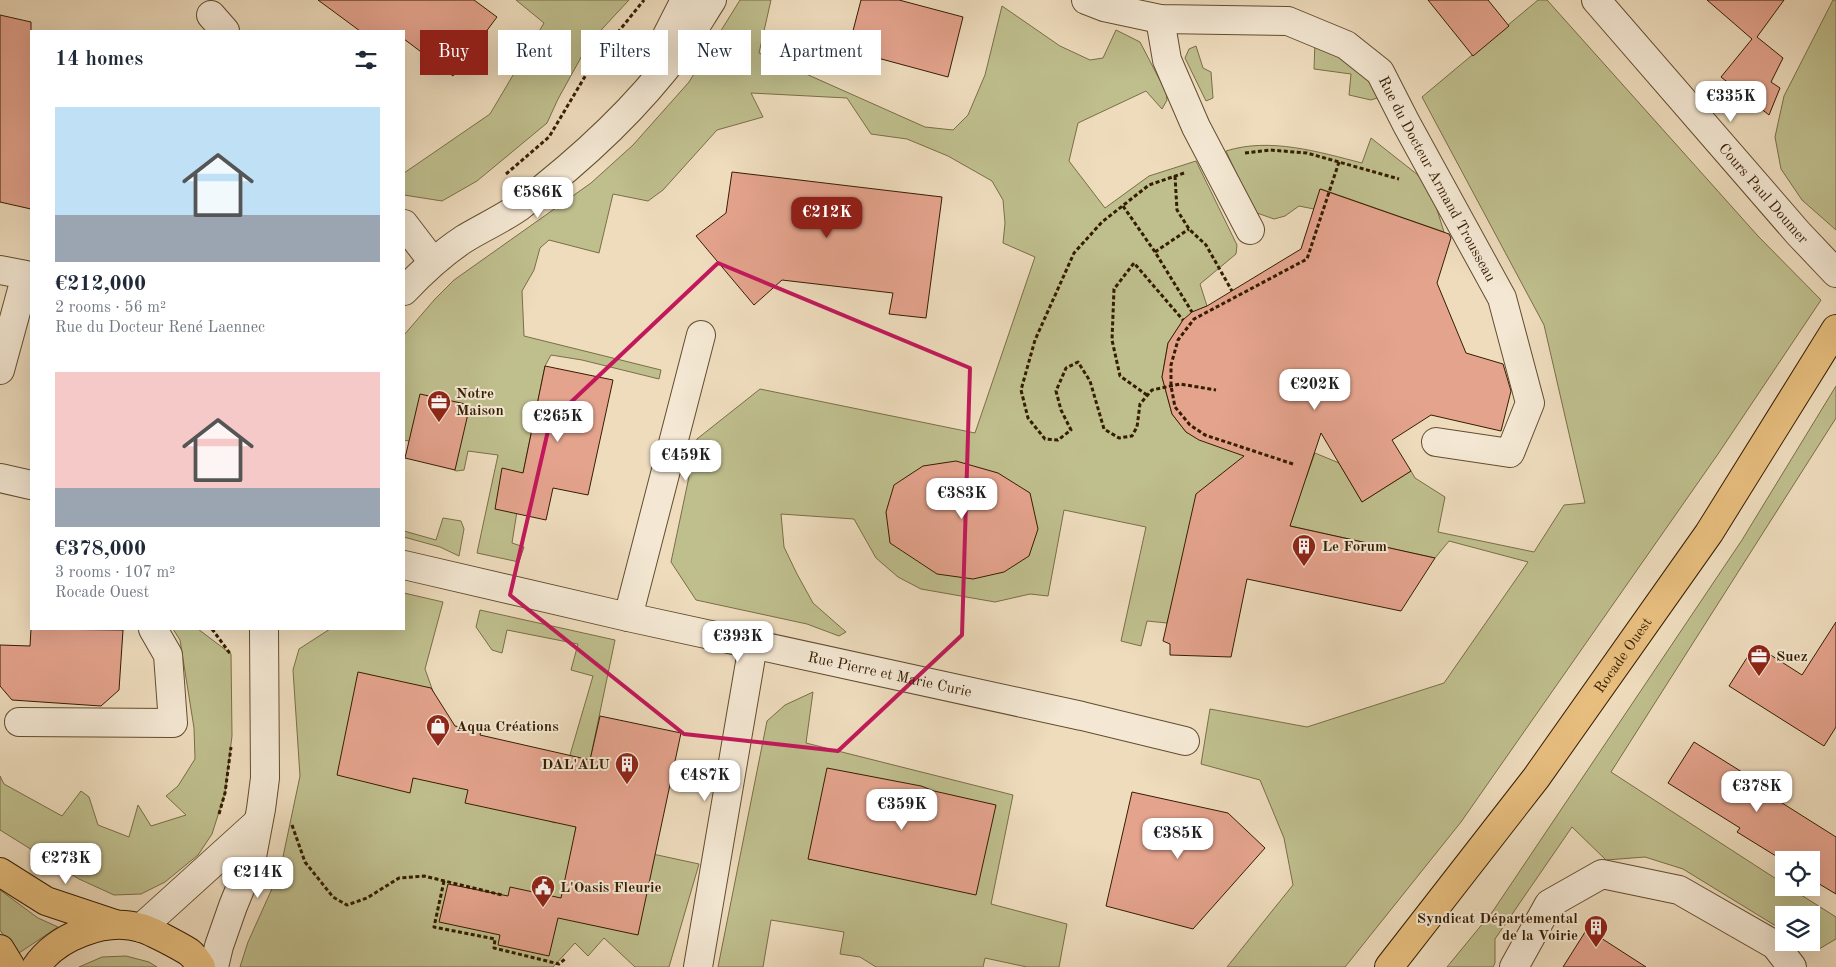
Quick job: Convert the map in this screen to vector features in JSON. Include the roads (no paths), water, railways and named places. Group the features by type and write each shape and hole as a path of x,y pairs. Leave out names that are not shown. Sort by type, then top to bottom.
{"main road":[{"name":"Rocade Ouest","path":"1389,967 1536,778 1709,533 1832,336"},
{"path":"0,872 46,901 130,926 190,953 201,967"},
{"path":"36,967 40,961 62,942 89,929 130,926"},
{"path":"0,949 11,967"}],"street":[{"path":"632,105 685,0"},
{"path":"405,290 433,262 464,239 518,208 580,158 660,75 680,50 712,0"},
{"name":"Rue du Docteur Armand Trousseau","path":"1086,0 1104,7 1160,19 1288,21 1346,44 1380,72 1502,298 1530,403 1510,453 1436,442"},
{"name":"Cours Paul Doumer","path":"1596,0 1792,226 1836,273"},
{"path":"1160,19 1167,60 1196,127 1250,230"},
{"path":"405,225 433,262"},
{"path":"0,270 26,276 0,370"},
{"path":"628,617 701,335"},
{"path":"0,478 30,485"},
{"name":"Rue Pierre et Marie Curie","path":"405,565 753,645 1082,716 1185,741"},
{"path":"19,722 173,723 168,655 154,630"},
{"path":"214,967 232,906 251,862 265,778 264,630"},
{"path":"698,967 753,645"},
{"path":"130,926 258,822"},
{"path":"1514,967 1549,904 1602,874 1679,890 1775,944 1792,967"}],"place":[{"name":"Notre Maison","path":"439,423"},
{"name":"Le Forum","path":"1304,567"},
{"name":"Suez","path":"1759,677"},
{"name":"Aqua Créations","path":"438,747"},
{"name":"DAL'ALU","path":"627,785"},
{"name":"L'Oasis Fleurie","path":"543,908"},
{"name":"Syndicat Départemental de la Voirie","path":"1596,948"}]}
